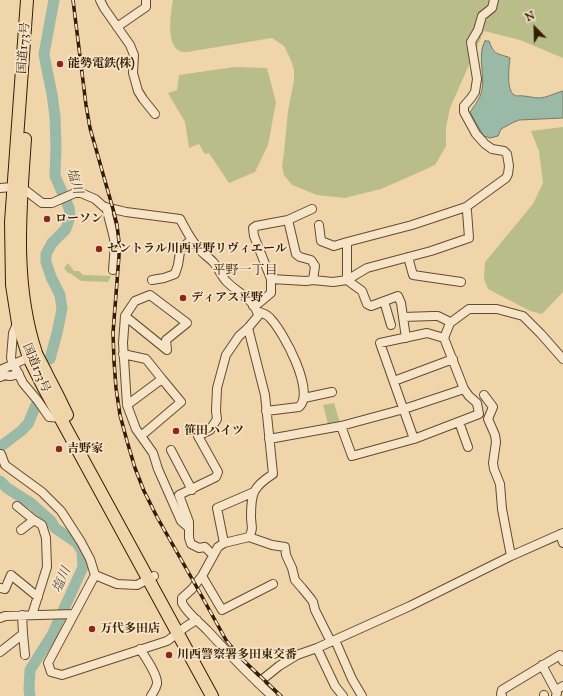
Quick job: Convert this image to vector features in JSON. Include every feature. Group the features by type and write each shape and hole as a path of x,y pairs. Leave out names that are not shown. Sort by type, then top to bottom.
{"highway":[{"name":"国道173号","path":"17,188 27,0"},
{"name":"国道173号","path":"33,0 30,69 17,188 11,222 12,285 44,388 64,418 180,632 212,696"},
{"name":"国道173号","path":"180,632 219,696"}],"street":[{"path":"100,0 130,45 134,55 133,73 138,91 155,114"},
{"path":"117,27 146,7 146,0"},
{"path":"319,225 322,241 334,246 466,207 506,178 509,166 507,154 504,151 492,149 485,144 476,134 464,112 464,106 475,92 477,79 471,42 478,30 482,16 492,8 494,0"},
{"path":"0,188 17,188 25,190 42,203 52,204 75,193 81,193 95,198 106,207 126,212 180,219 191,240 201,252 214,263 226,282 248,300 255,308 269,316 274,322 295,358 299,368 304,398 301,405 299,408 266,411"},
{"path":"106,207 115,244 113,270"},
{"path":"271,279 333,282 347,280 367,268 431,252 469,238 466,207"},
{"path":"255,308 271,293 271,279 254,236 253,228 256,226 288,220 312,209"},
{"path":"288,220 296,254 300,257 311,260 315,266 313,280"},
{"path":"152,280 175,274 180,252 191,240"},
{"path":"346,242 347,280 362,292 367,304 371,306 398,296 401,303 406,338"},
{"path":"408,257 413,275 461,282"},
{"path":"125,316 167,350 166,340 187,323 150,295 135,300 125,316 122,343 127,406 136,429 153,453 158,469 181,521 188,527"},
{"path":"384,301 391,325"},
{"path":"213,555 206,547 199,548 191,544 188,527 189,522 179,496 216,477 218,472 198,436 210,430 217,419 217,388 226,355 239,336 258,316 255,308"},
{"path":"341,426 352,456 414,439 478,414 477,403 464,389 444,338 450,323 469,309 497,309 523,316 563,359"},
{"path":"403,317 438,316 448,321"},
{"path":"23,320 17,324 13,333 11,358 13,365 23,383 49,417 64,418"},
{"path":"248,328 265,395 272,474 259,484 254,492 252,498 251,516 252,530 249,537"},
{"path":"414,439 380,343 427,333 444,338"},
{"path":"123,354 146,359 181,402 141,436"},
{"path":"0,370 33,356"},
{"path":"394,381 453,359"},
{"path":"0,376 19,374"},
{"path":"127,406 162,379"},
{"path":"269,439 341,426 404,409 464,389"},
{"path":"304,398 332,392"},
{"path":"484,395 492,407 488,419 496,435 493,463 500,484 502,509 511,556"},
{"path":"459,422 468,446"},
{"path":"171,450 192,490"},
{"path":"1,454 5,465 42,492 61,511 81,542 90,559 95,575 48,663 51,672 62,675 167,641 189,624 197,620"},
{"path":"224,543 217,508 254,492"},
{"path":"17,506 42,525 46,538 47,567 32,615"},
{"path":"21,530 34,520"},
{"path":"258,683 279,666 297,655 317,648 410,606 511,556 562,533 563,543"},
{"path":"272,696 241,667 186,610 182,603 182,598 192,589 202,576 218,547 224,543 249,537 272,545 285,547 286,555 292,568 295,580 312,599 315,610 362,696"},
{"path":"0,588 5,589 11,575 38,597"},
{"path":"95,575 117,584 137,585 151,578"},
{"path":"202,576 222,610 273,584"},
{"path":"0,618 5,616 22,615 74,614"},
{"path":"22,615 25,655"},
{"path":"0,652 24,634"},
{"path":"317,648 335,686 343,696"},
{"path":"140,649 157,680 157,685 151,696"},
{"path":"502,696 502,690 560,655 563,661"},
{"path":"542,666 558,691"}],"green space":[{"path":"173,0 563,0 563,58 520,40 484,31 450,108 446,127 446,146 435,165 381,189 345,198 317,195 292,185 284,175 282,166 288,111 294,80 294,69 284,46 272,38 187,52 180,51 174,46 171,34 170,26"},
{"path":"234,67 267,68 276,102 268,145 255,172 229,183 209,153 205,154 199,144 189,148 185,122 168,93 177,90 179,75"},
{"path":"563,127 563,292 542,314 530,311 488,289 484,279 485,262 533,204 543,183 539,151 531,131"},
{"path":"68,263 74,271 79,271 83,275 111,276 108,282 81,281 68,273 64,268"},
{"path":"334,403 341,426 329,428 323,405"}],"shaded area":[{"path":"485,41 489,41 492,48 500,55 510,58 509,83 511,92 514,95 542,98 563,91 563,118 519,120 501,129 498,136 490,138 484,136 470,112 479,99 482,90 483,77 481,58"}],"waterway":[{"name":"塩川","path":"50,359 62,309 60,295 51,277 46,262 46,254 52,243 66,229 70,216 69,208 55,176 55,117 44,54 54,0"},
{"name":"塩川","path":"0,447 28,424 36,405"},
{"name":"塩川","path":"0,481 7,488 32,504 51,521 55,528 77,543 82,551 83,567 52,635 30,670 30,696"}],"railway":[{"path":"73,0 90,128 117,225 119,256 113,333 114,361 120,415 135,468 144,491 157,517 226,640 241,658 281,696"}],"place":[{"name":"能勢電鉄(株)","path":"60,64"},
{"name":"ローソン","path":"47,219"},
{"name":"セントラル川西平野リヴィエール","path":"99,249"},
{"name":"ディアス平野","path":"183,298"},
{"name":"笹田ハイツ","path":"176,431"},
{"name":"吉野家","path":"59,449"},
{"name":"万代多田店","path":"92,629"},
{"name":"川西警察署多田東交番","path":"169,655"}],"district":[{"name":"平野一丁目","path":"245,271"}]}
